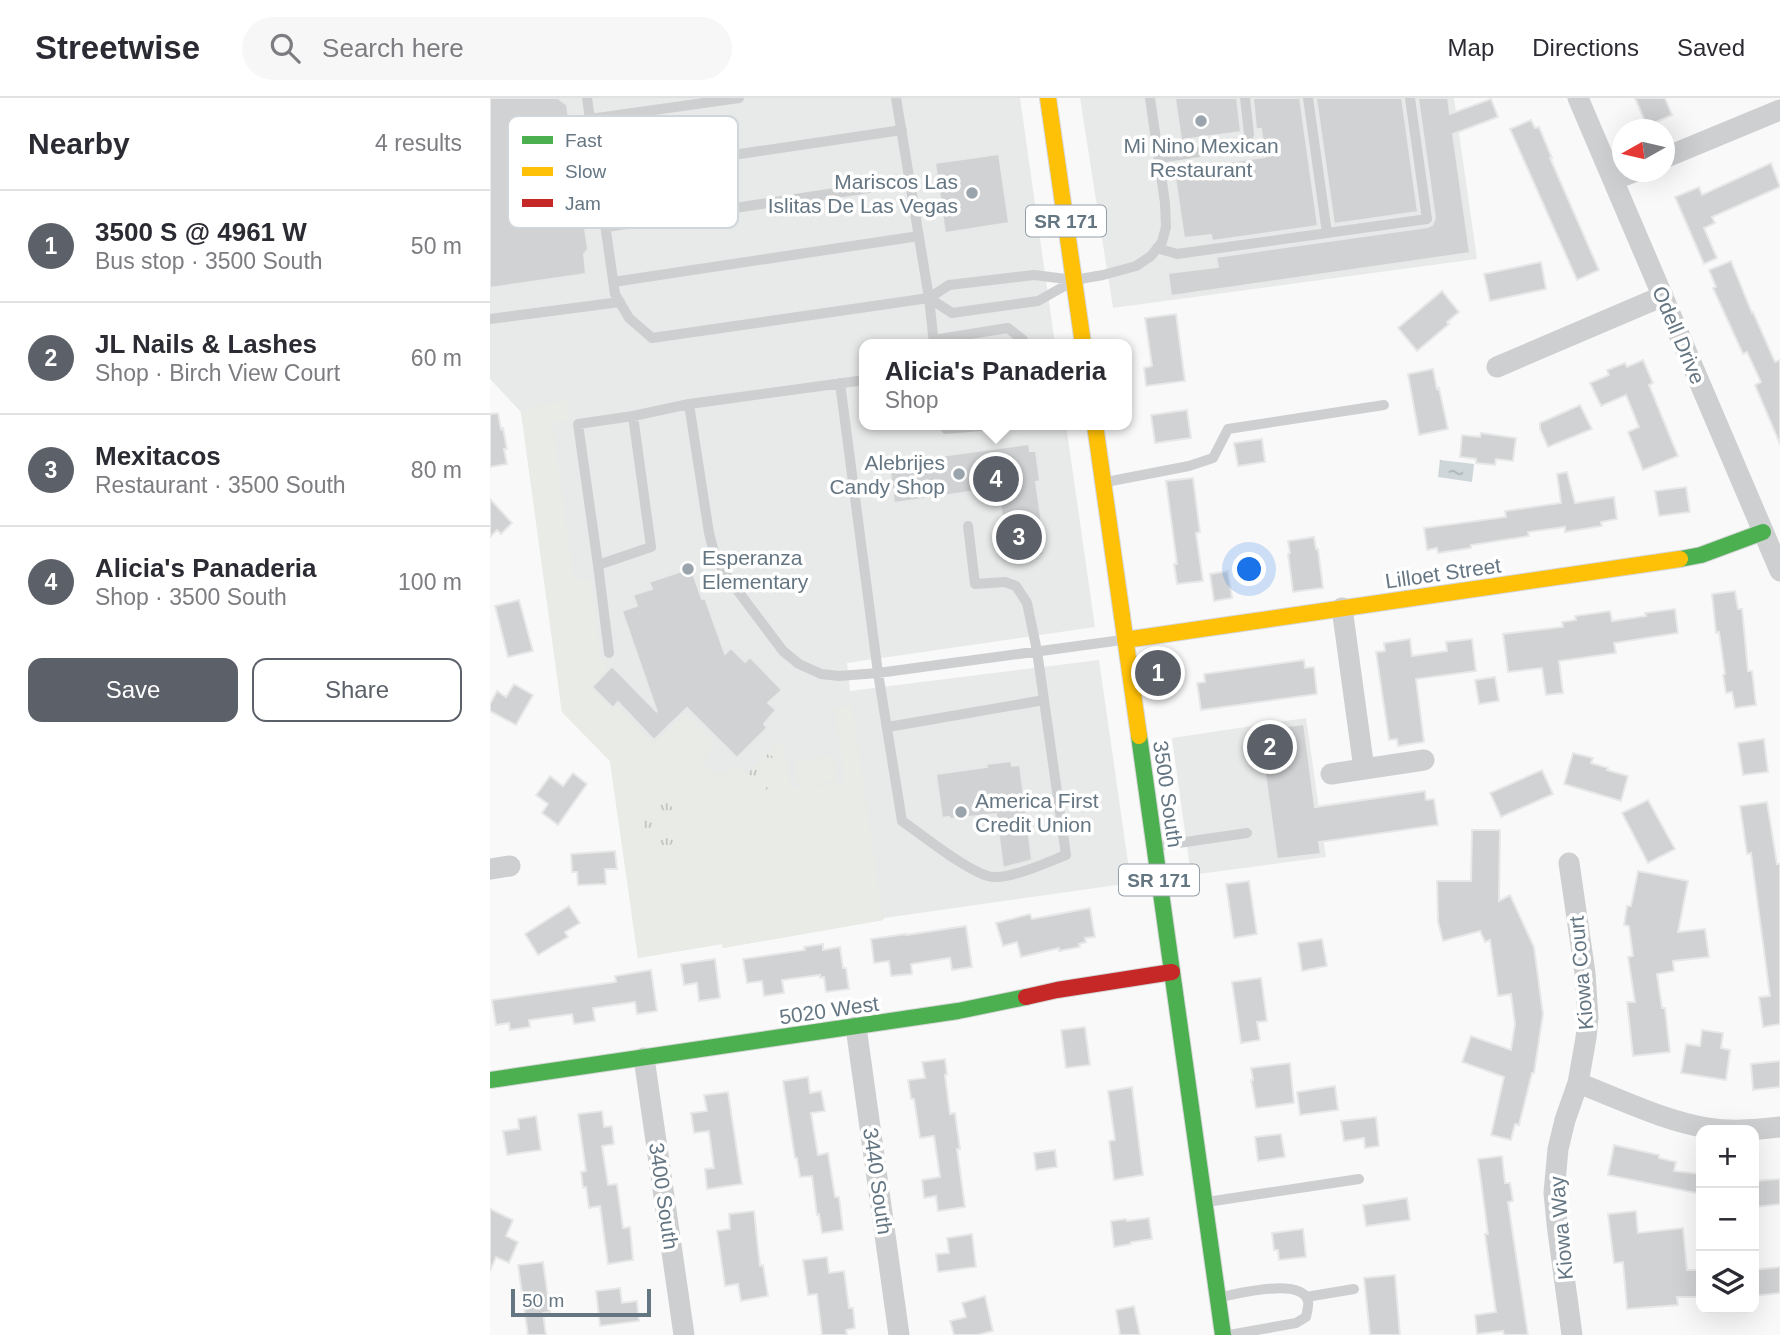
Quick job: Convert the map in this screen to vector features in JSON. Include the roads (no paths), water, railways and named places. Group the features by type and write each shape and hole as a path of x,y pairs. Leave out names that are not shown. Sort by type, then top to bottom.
{"street":[{"name":"SR 171","path":"1048,98 1082,339"},
{"name":"Odell Drive","path":"1578,98 1612,175"},
{"path":"1675,153 1780,110"},
{"name":"Odell Drive","path":"1615,182 1780,571"},
{"path":"1497,367 1663,296"},
{"name":"3500 South","path":"1096,430 1223,1335"},
{"name":"Lilloet Street","path":"1125,640 1667,562 1701,555 1763,532"},
{"path":"1342,608 1364,769"},
{"path":"1331,774 1424,760"},
{"name":"Kiowa Court","path":"1569,863 1585,973 1587,1007 1586,1038 1578,1083"},
{"name":"5020 West","path":"490,1080 856,1027 979,1007 1057,989 1172,972"},
{"name":"3440 South","path":"856,1027 899,1335"},
{"name":"3400 South","path":"644,1058 684,1335"},
{"path":"1578,1083 1665,1116 1707,1128 1728,1130 1780,1127"},
{"name":"Kiowa Way","path":"1573,1335 1557,1224 1554,1179 1561,1134 1578,1083"}],"lane":[{"path":"587,98 590,116"},
{"path":"611,116 739,98"},
{"path":"896,98 934,339"},
{"path":"929,298 952,313 1038,302 1074,280 1136,266 1151,256 1162,242 1166,227 1150,98"},
{"path":"1159,158 1239,146 1246,142 1249,134 1245,98"},
{"path":"1308,98 1327,233"},
{"path":"1157,248 1177,254 1427,219 1410,98"},
{"path":"738,154 902,130"},
{"path":"738,207 910,182"},
{"path":"606,228 616,293 629,318 652,338 929,298 948,285 1034,275 1074,280"},
{"path":"490,319 919,236"},
{"path":"950,339 1008,328 1022,339"},
{"path":"609,653 578,424 690,404 859,381"},
{"path":"839,383 878,673 902,821 976,873 993,877 1021,872 1066,855 1037,651 1027,603 1016,586 1005,582 975,584 968,526"},
{"path":"690,404 709,533 715,556 725,575 783,650 799,664 821,674 839,676 1125,640"},
{"path":"1103,482 1189,466 1213,458 1228,429 1384,405"},
{"path":"598,565 651,547 633,416"},
{"path":"888,727 1044,700"},
{"path":"1155,846 1247,833"},
{"path":"1205,1203 1359,1179"},
{"path":"1218,1298 1280,1287 1294,1288 1306,1297 1308,1302 1306,1317 1296,1323 1229,1335"},
{"path":"1306,1297 1353,1289"}],"water":[{"path":"1440,460 1474,464 1472,482 1438,477"}],"place":[{"name":"Mi Nino Mexican Restaurant","path":"1201,121"},
{"name":"Mariscos Las Islitas De Las Vegas","path":"972,193"},
{"name":"Alebrijes Candy Shop","path":"959,474"},
{"name":"Alicia's Panaderia","path":"996,479"},
{"name":"Mexitacos","path":"1019,537"},
{"name":"Esperanza Elementary","path":"688,569"},
{"name":"3500 S @ 4961 W","path":"1158,673"},
{"name":"JL Nails & Lashes","path":"1270,747"},
{"name":"America First Credit Union","path":"961,812"}]}
